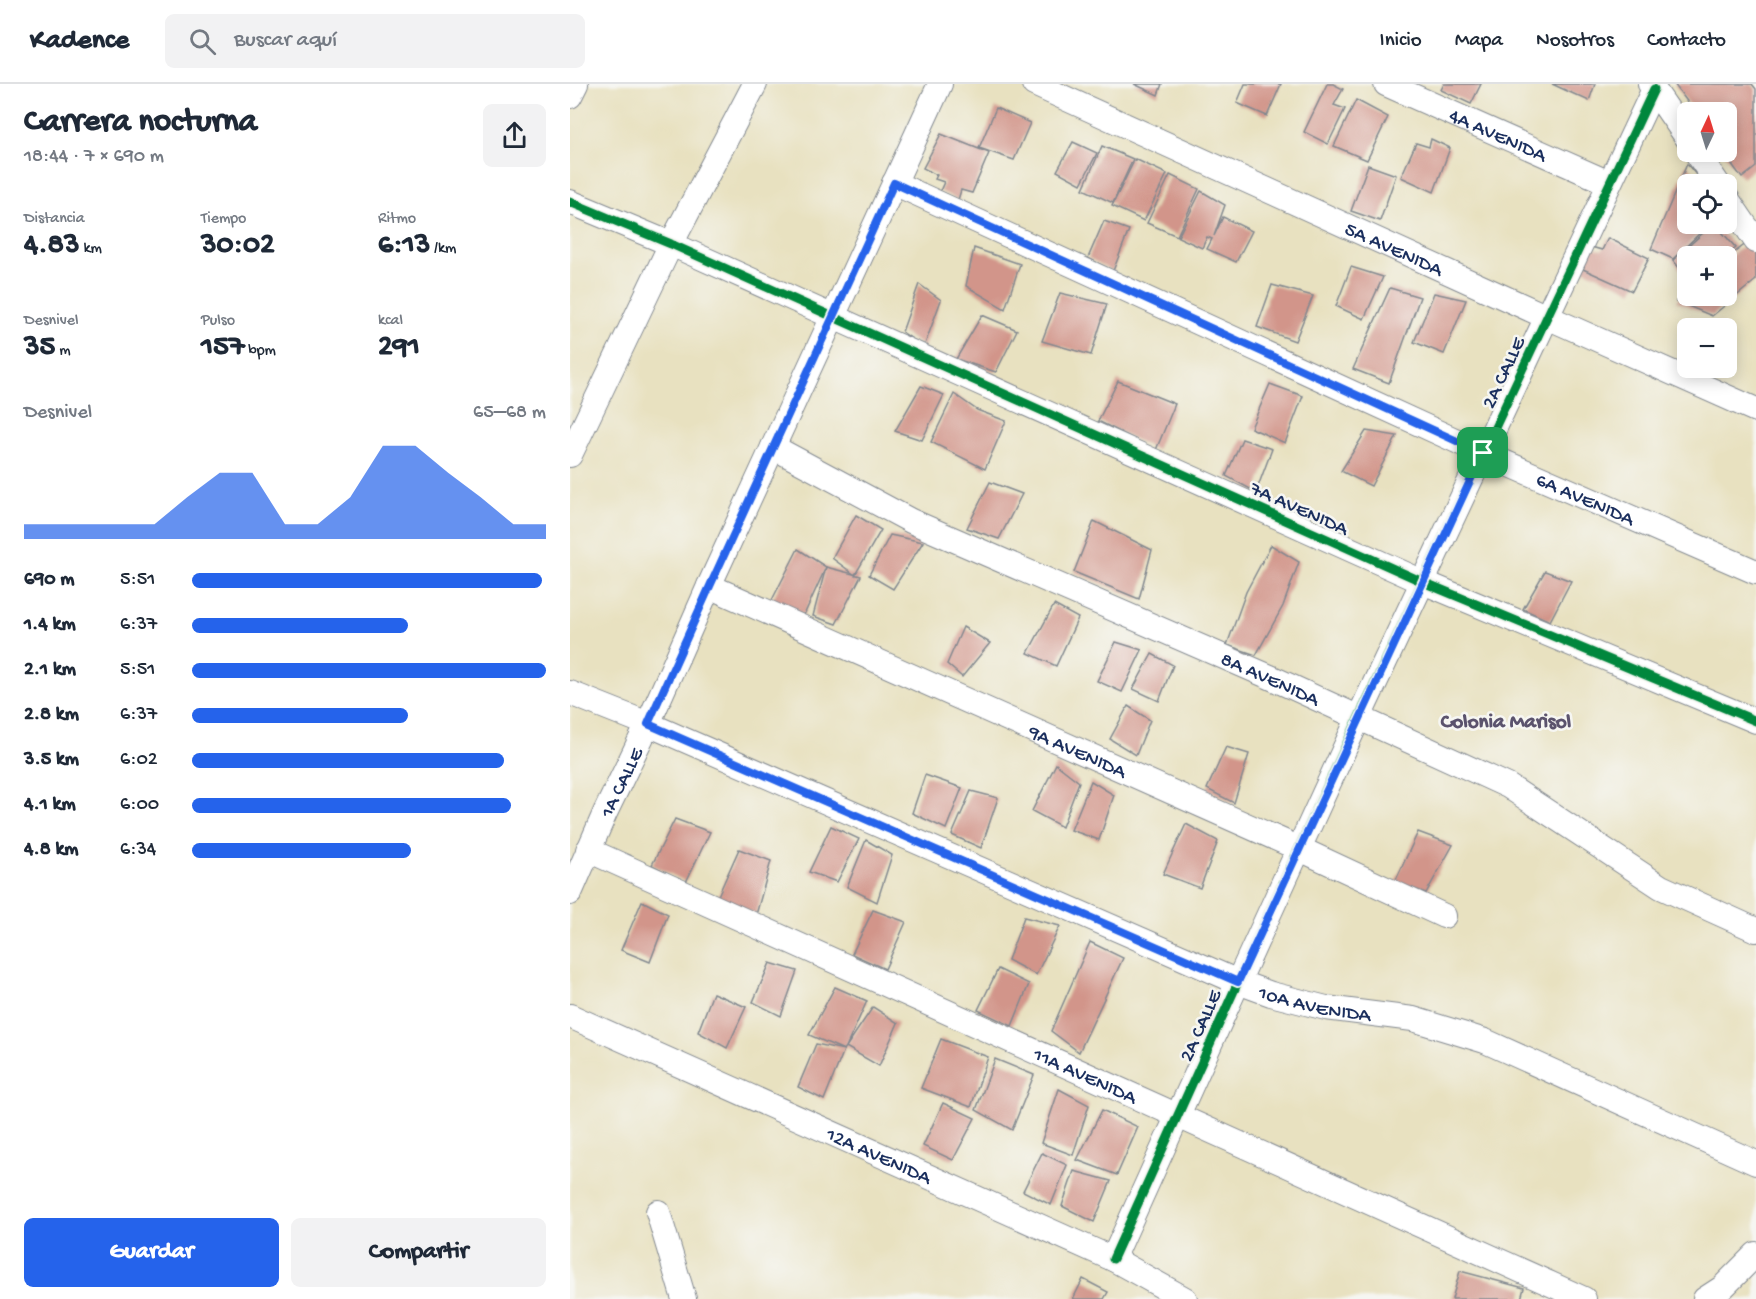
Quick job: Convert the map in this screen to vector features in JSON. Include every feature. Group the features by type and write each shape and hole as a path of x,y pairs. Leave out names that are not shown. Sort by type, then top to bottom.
{"street":[{"path":"570,96 576,84"},
{"path":"570,455 671,243 755,84"},
{"name":"1A CALLE","path":"570,893 940,84"},
{"name":"5A AVENIDA","path":"1034,84 1756,410"},
{"name":"4A AVENIDA","path":"1386,84 1609,183"},
{"path":"1652,86 1677,123"},
{"name":"2A CALLE","path":"1113,1259 1359,717 1547,317 1652,86"},
{"name":"6A AVENIDA","path":"894,183 1483,453 1756,572"},
{"name":"7A AVENIDA","path":"570,202 671,243 1423,582 1756,721"},
{"path":"1737,213 1756,241"},
{"name":"8A AVENIDA","path":"773,447 911,521 1270,677 1508,786 1661,887 1756,930"},
{"name":"9A AVENIDA","path":"710,586 1300,849 1444,916"},
{"name":"10A AVENIDA","path":"570,693 648,724 1238,982 1270,994 1326,1008 1413,1019 1485,1041 1756,1163"},
{"name":"11A AVENIDA","path":"588,850 1584,1299"},
{"name":"12A AVENIDA","path":"570,1016 1113,1259 1185,1299"},
{"path":"658,1212 684,1299"},
{"path":"1705,1299 1722,1288 1756,1254"}],"building":[{"path":"1134,84 1162,84 1158,95"},
{"path":"1245,84 1281,84 1267,116 1237,103"},
{"path":"1327,84 1343,89 1334,105 1345,109 1328,144 1304,132"},
{"path":"1444,84 1481,84 1471,104 1441,90"},
{"path":"1552,84 1595,84 1589,101"},
{"path":"1674,84 1752,84 1756,89 1756,167 1742,178 1730,162 1737,162 1737,102 1688,102"},
{"path":"1356,100 1388,117 1367,160 1334,146"},
{"path":"996,108 1030,123 1014,160 979,148"},
{"path":"941,134 989,153 972,193 961,190 958,200 940,191 944,182 935,179 937,175 923,168"},
{"path":"1431,139 1450,148 1434,192 1401,177 1416,143 1429,147"},
{"path":"1073,142 1097,153 1081,184 1057,171"},
{"path":"1102,146 1133,159 1113,203 1083,189"},
{"path":"1135,159 1167,174 1144,221 1112,206"},
{"path":"1687,164 1696,174 1683,174"},
{"path":"1368,165 1396,175 1380,221 1351,211"},
{"path":"1170,175 1199,189 1177,236 1147,223"},
{"path":"1677,188 1677,234 1699,234 1686,246 1677,246 1677,255 1673,259 1651,249"},
{"path":"1201,191 1225,205 1214,236 1223,217 1252,231 1236,262 1207,249 1212,239 1207,237 1202,248 1178,237"},
{"path":"1104,221 1129,230 1113,271 1088,258"},
{"path":"1702,234 1724,234 1734,246 1689,246"},
{"path":"1608,238 1649,258 1632,291 1583,269 1591,247 1602,250"},
{"path":"1747,243 1756,253 1756,280 1737,296 1737,251"},
{"path":"974,248 1020,264 1005,309 966,286"},
{"path":"1351,267 1383,277 1364,319 1336,306"},
{"path":"919,284 941,300 924,347 902,332"},
{"path":"1272,285 1313,296 1295,341 1257,327"},
{"path":"1390,288 1420,297 1389,383 1353,369"},
{"path":"1060,293 1107,304 1091,355 1042,341"},
{"path":"1434,293 1466,300 1444,354 1414,342"},
{"path":"1688,306 1724,306 1712,316"},
{"path":"982,315 1017,330 996,372 956,359"},
{"path":"1118,381 1175,404 1156,450 1098,421"},
{"path":"1270,384 1303,396 1285,443 1251,428"},
{"path":"921,386 944,395 922,440 895,431"},
{"path":"954,394 977,410 1006,421 985,469 931,442"},
{"path":"1366,431 1397,436 1371,486 1341,471"},
{"path":"1242,439 1272,449 1256,492 1226,476"},
{"path":"990,482 1022,494 999,539 967,528"},
{"path":"856,515 881,530 855,575 832,558"},
{"path":"1094,521 1152,550 1139,599 1074,572"},
{"path":"890,535 923,542 893,589 869,575"},
{"path":"1271,545 1299,562 1283,606 1256,655 1227,645 1246,592"},
{"path":"798,549 826,567 804,615 771,602"},
{"path":"826,567 861,576 836,624 813,616"},
{"path":"1545,571 1571,581 1550,621 1523,609"},
{"path":"1054,605 1078,618 1056,666 1028,653"},
{"path":"963,627 990,643 962,677 947,664"},
{"path":"1116,642 1142,650 1122,692 1097,681"},
{"path":"1152,654 1173,665 1159,701 1133,689"},
{"path":"1128,706 1150,720 1136,755 1110,739"},
{"path":"1226,747 1249,754 1234,803 1207,789"},
{"path":"1056,764 1079,782 1062,827 1032,811"},
{"path":"925,775 962,788 946,829 912,813"},
{"path":"1091,781 1114,795 1099,840 1071,830"},
{"path":"971,791 998,798 981,848 952,835"},
{"path":"675,819 710,832 686,882 652,865"},
{"path":"1186,824 1218,841 1200,888 1163,874"},
{"path":"831,826 859,839 837,882 809,872"},
{"path":"1418,832 1453,845 1426,893 1395,882"},
{"path":"866,840 892,855 877,902 847,887"},
{"path":"739,849 771,861 756,915 717,898"},
{"path":"642,901 668,914 650,962 621,950"},
{"path":"873,910 906,922 885,969 852,954"},
{"path":"1024,917 1060,926 1036,975 1008,960"},
{"path":"1090,942 1123,958 1079,1052 1051,1031"},
{"path":"770,963 797,971 781,1016 753,1002"},
{"path":"998,969 1029,984 1012,1026 978,1010"},
{"path":"835,987 867,1001 844,1050 809,1035"},
{"path":"713,993 746,1007 727,1048 698,1032"},
{"path":"873,1007 898,1023 879,1066 846,1047"},
{"path":"941,1039 988,1057 971,1107 921,1088"},
{"path":"816,1044 844,1050 824,1100 798,1087"},
{"path":"995,1059 1034,1075 1012,1130 976,1110"},
{"path":"1059,1089 1089,1105 1073,1155 1041,1143"},
{"path":"943,1103 975,1118 953,1160 923,1146"},
{"path":"1102,1110 1138,1127 1117,1175 1077,1160"},
{"path":"1042,1153 1067,1165 1051,1205 1023,1191"},
{"path":"1074,1171 1111,1181 1094,1222 1062,1206"},
{"path":"1460,1271 1524,1288 1521,1299 1452,1299"},
{"path":"1083,1279 1108,1292 1104,1299 1073,1299"}],"cycle path":[{"path":"1113,1259 1359,717 1654,89"},
{"path":"570,202 671,244 1423,582 1756,721"}],"district":[{"name":"Colonia Marisol","path":"1506,720"}],"route":[{"path":"894,183 1483,453 1238,982 648,724 894,183"}]}
